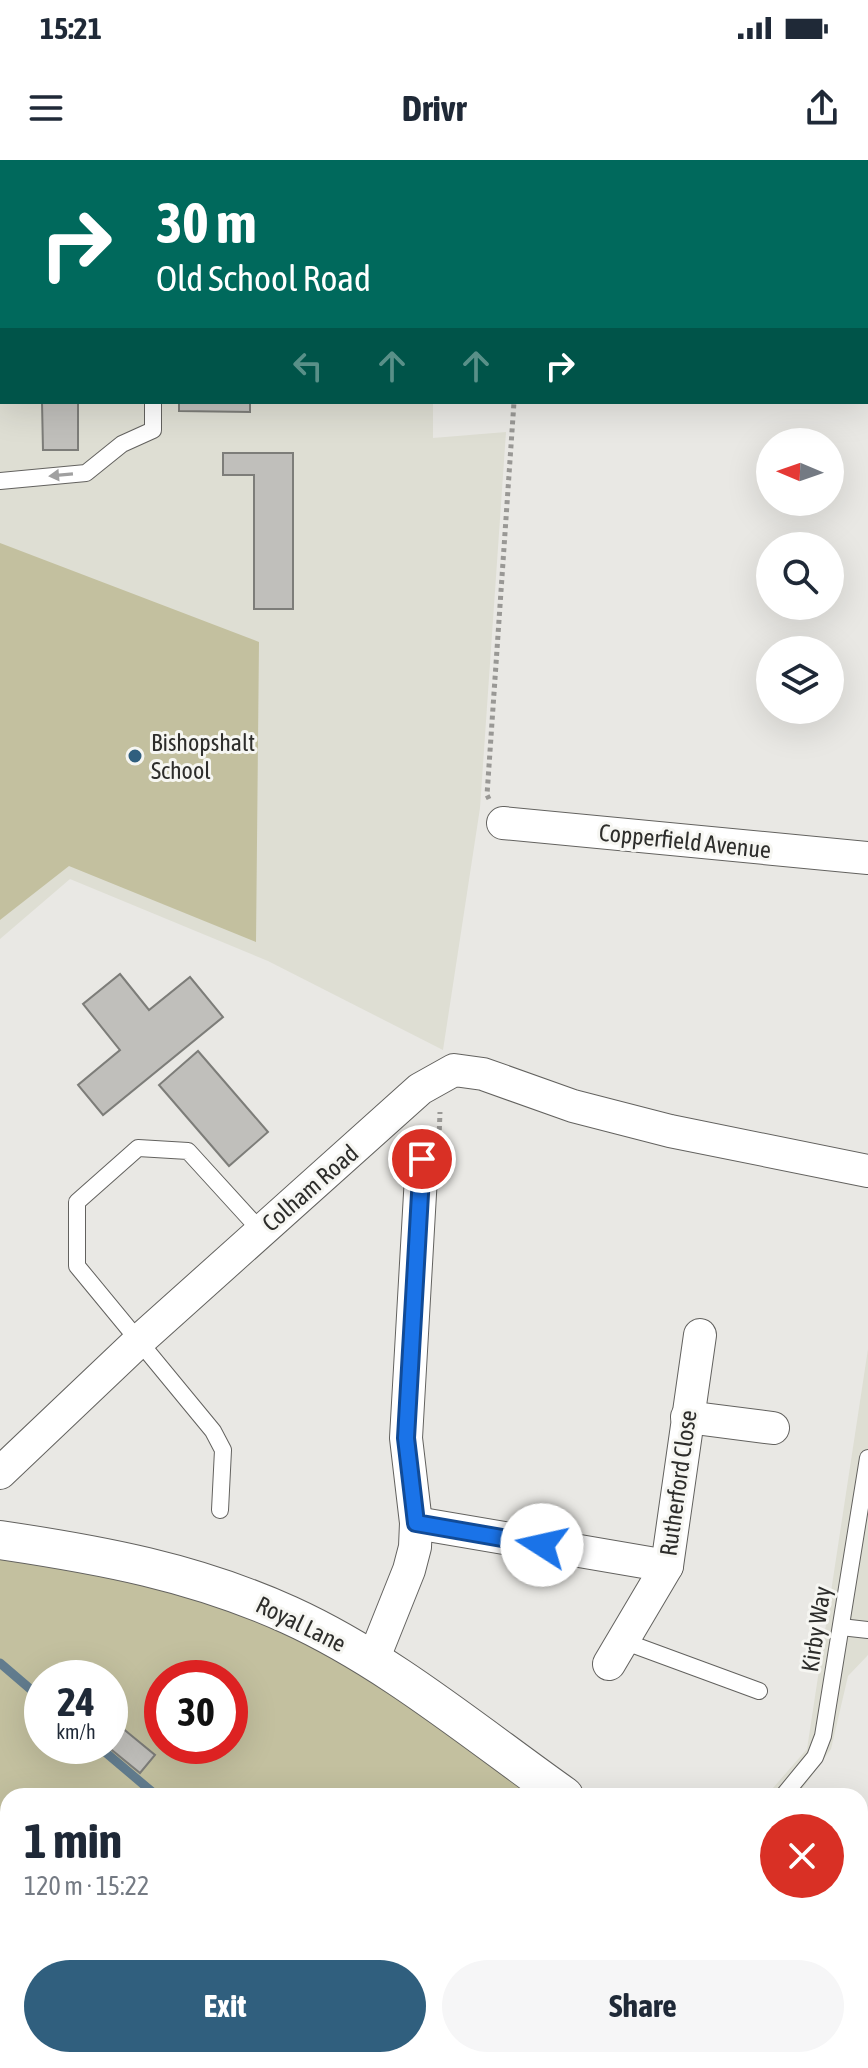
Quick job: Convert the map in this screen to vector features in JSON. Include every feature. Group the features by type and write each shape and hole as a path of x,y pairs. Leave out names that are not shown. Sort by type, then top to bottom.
{"street":[{"name":"Copperfield Avenue","path":"503,823 868,858"},
{"name":"Colham Road","path":"0,1473 140,1340 420,1089 454,1070 483,1074 573,1106 670,1131 868,1171"},
{"path":"373,1660 415,1547 416,1523 406,1438 422,1159"},
{"name":"Rutherford Close","path":"616,1652 667,1566 700,1335"},
{"path":"687,1417 773,1428"},
{"path":"416,1523 667,1566"},
{"name":"Royal Lane","path":"0,1540 104,1555 198,1579 289,1615 373,1660 553,1788"}],"lane":[{"path":"0,481 86,473 122,444 153,430 153,404"},
{"path":"220,1510 223,1450 213,1431 77,1266 77,1202 138,1148 188,1151 261,1231"},
{"name":"Kirby Way","path":"790,1788 815,1757 823,1736 868,1458"},
{"path":"841,1627 868,1630"},
{"path":"616,1652 759,1691"}],"path":[{"path":"503,823 487,795 514,404"},
{"path":"422,1159 439,1145 440,1104 436,1080"}],"shaded area":[{"path":"0,404 433,404 433,438 506,432 480,808 443,1050 268,961 70,879 0,939"},
{"name":"Bishopshalt School","path":"0,543 259,642 256,942 69,866 0,920"},
{"path":"868,1349 868,1655 848,1676 831,1749 803,1788 773,1788 807,1749"},
{"path":"0,1540 289,1615 552,1788 0,1788"}],"building":[{"path":"42,404 78,404 78,450 43,450"},
{"path":"179,404 250,404 250,412 179,411"},
{"path":"223,453 293,453 293,609 254,609 254,475 223,475"},
{"path":"120,974 149,1010 190,977 223,1017 103,1115 78,1085 120,1050 83,1004"},
{"path":"198,1051 268,1132 229,1166 159,1085"},
{"path":"128,1733 144,1746 144,1764 148,1764 140,1773 128,1763"}],"waterway":[{"path":"0,1663 24,1684"},
{"path":"119,1764 148,1788"}],"place":[{"name":"Bishopshalt School","path":"135,756"}],"route":[{"path":"422,1159 406,1438 416,1523 542,1545"}]}
